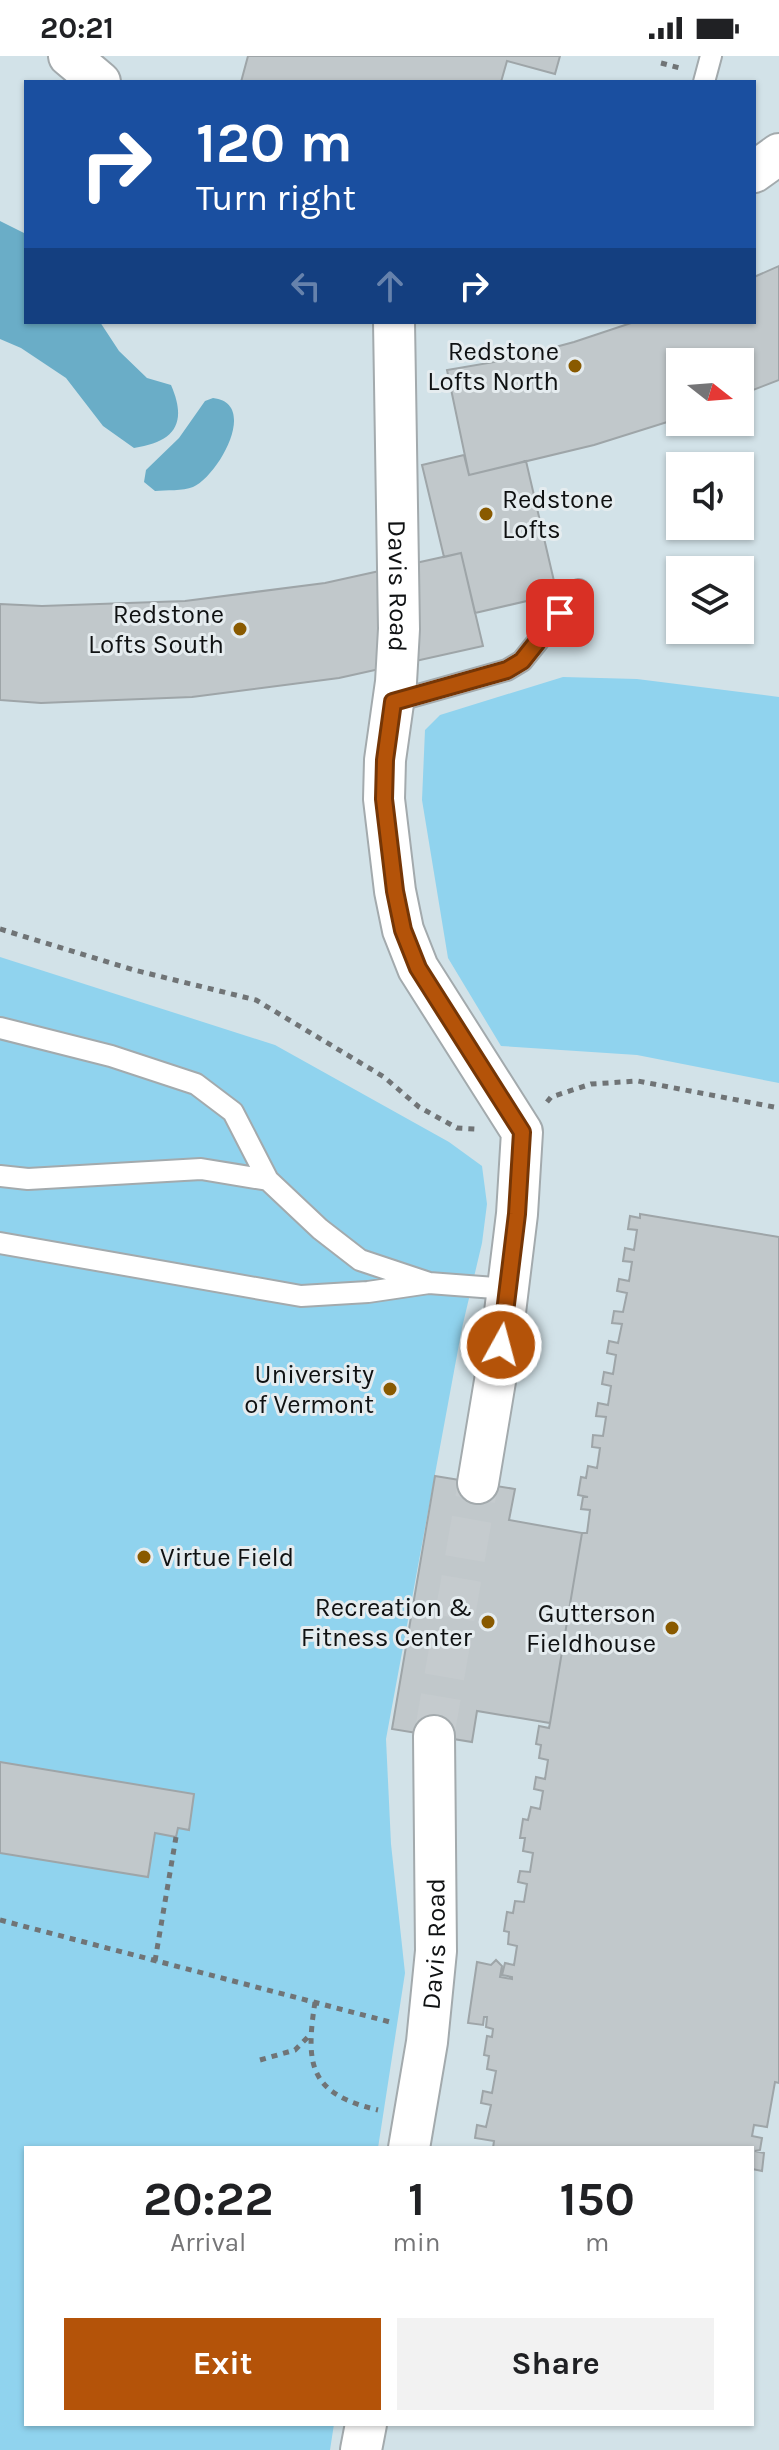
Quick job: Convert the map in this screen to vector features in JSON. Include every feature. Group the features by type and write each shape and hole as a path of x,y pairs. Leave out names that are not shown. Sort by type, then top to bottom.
{"street":[{"path":"69,56 98,80"},
{"path":"756,171 779,154"},
{"name":"Davis Road","path":"394,324 399,629 385,760 384,799 395,891 403,930 418,968 522,1132"},
{"path":"478,1483 508,1289 522,1132"},
{"name":"Davis Road","path":"411,2133 428,2032 436,1951 434,1736"},
{"path":"361,2450 366,2426"}],"lane":[{"path":"705,80 711,56"},
{"path":"393,702 507,670 522,661 579,590"},
{"path":"0,1028 111,1056 196,1084 233,1112 268,1180 320,1229 360,1260 429,1283"},
{"path":"0,1176 28,1179 201,1169 268,1180"},
{"path":"0,1243 301,1296 368,1292 429,1283 508,1289"}],"path":[{"path":"0,929 134,970 256,1000 384,1077 419,1107 457,1128 522,1132 551,1097 591,1084 638,1081 779,1108"},
{"path":"155,1961 176,1837"},
{"path":"0,1930 1,1920 428,2032"},
{"path":"315,2002 310,2055 316,2072 328,2089 343,2100 411,2133"},
{"path":"260,2060 295,2050 310,2035"}],"shaded area":[{"name":"University of Vermont","path":"0,56 779,56 779,2450 0,2450"},
{"path":"0,221 24,233 24,324 101,324 119,351 147,378 171,385 178,410 174,429 159,441 134,448 103,426 66,378 21,348 0,339"},
{"path":"213,398 226,403 233,412 234,425 223,455 214,469 193,487 155,491 144,482 146,470 179,438 205,401"},
{"path":"563,677 637,679 779,697 779,1083 637,1055 501,1046 448,958 422,800 425,730 440,715"},
{"path":"0,957 275,1045 449,1142 482,1166 487,1204 386,1739 391,1844 405,1973 378,2146 24,2146 24,2426 334,2426 330,2450 0,2450"}],"building":[{"path":"248,56 560,56 555,74 507,61 502,80 242,80"},
{"name":"Redstone Lofts North","path":"779,266 779,380 754,390 754,348 666,348 666,422 594,445 469,475 447,370 511,359 628,324 756,324 756,276"},
{"name":"Redstone Lofts","path":"464,455 469,475 526,461 557,594 475,613 461,553 444,557 422,465"},
{"name":"Redstone Lofts South","path":"461,553 483,646 339,678 192,697 41,703 0,700 0,604 42,606 185,601 325,583"},
{"name":"Gutterson Fieldhouse","path":"640,1214 779,1237 779,2083 775,2082 767,2127 754,2125 752,2136 762,2138 760,2150 755,2151 764,2153 762,2171 754,2169 754,2146 493,2146 494,2141 475,2138 477,2125 486,2127 491,2105 481,2103 483,2091 492,2093 496,2071 487,2069 489,2056 484,2055 487,2036 492,2037 493,2029 486,2027 487,2017 484,2017 483,2025 468,2023 477,1962 491,1965 496,1960 502,1966 500,1977 512,1979 502,1975 505,1963 514,1965 517,1946 508,1944 509,1932 504,1931 507,1912 513,1913 515,1901 524,1902 527,1884 518,1882 520,1871 530,1872 533,1853 523,1851 525,1838 520,1838 523,1819 528,1820 531,1807 540,1809 543,1791 534,1789 536,1777 545,1779 548,1760 539,1758 541,1745 536,1744 539,1726 549,1728 582,1533 587,1533 590,1510 581,1509 583,1497 588,1497 578,1495 581,1477 586,1478 588,1466 597,1468 600,1448 592,1447 593,1435 603,1436 606,1417 596,1416 598,1403 608,1405 611,1386 602,1384 604,1372 613,1374 616,1355 607,1353 609,1341 618,1343 622,1324 612,1323 614,1311 623,1312 627,1293 617,1291 619,1279 629,1281 632,1262 623,1261 625,1248 634,1250 637,1230 628,1229 630,1216 640,1218"},
{"name":"Recreation & Fitness Center","path":"435,1476 515,1489 509,1520 582,1533 550,1723 477,1711 472,1742 392,1729"},
{"path":"0,1762 194,1794 189,1830 178,1828 176,1837 155,1833 148,1877 0,1853"}],"tunnel":[{"path":"434,1736 478,1483"}],"place":[{"name":"Redstone Lofts North","path":"575,366"},
{"name":"Redstone Lofts","path":"486,514"},
{"name":"Redstone Lofts South","path":"240,629"},
{"name":"University of Vermont","path":"390,1389"},
{"name":"Virtue Field","path":"144,1557"},
{"name":"Recreation & Fitness Center","path":"488,1622"},
{"name":"Gutterson Fieldhouse","path":"672,1628"}],"route":[{"path":"501,1345 517,1214 522,1132 418,968 403,930 384,799 385,760 393,702 507,670 522,661 560,613"}]}
